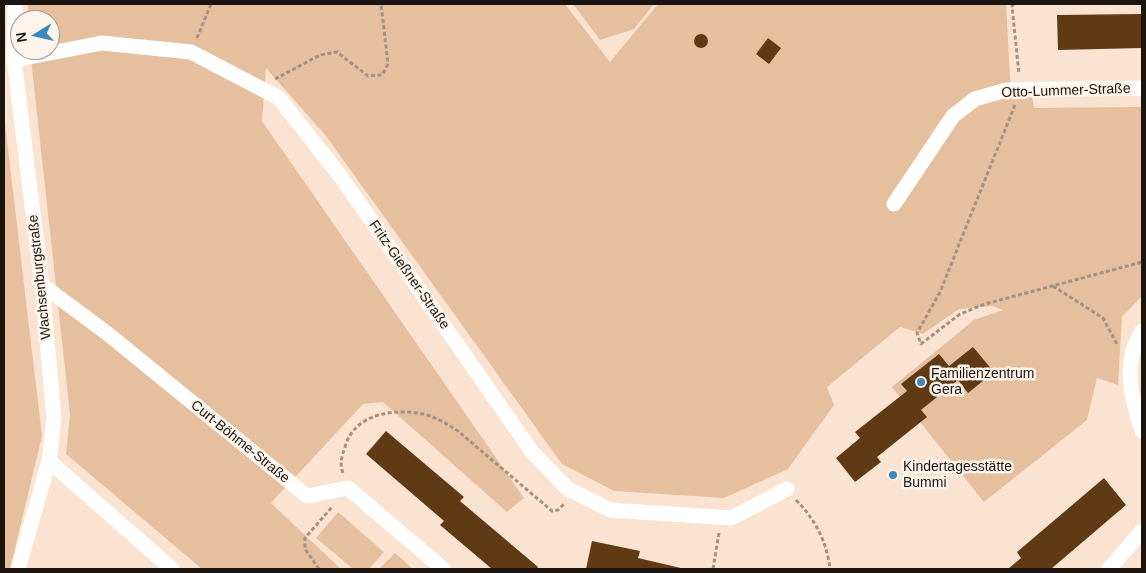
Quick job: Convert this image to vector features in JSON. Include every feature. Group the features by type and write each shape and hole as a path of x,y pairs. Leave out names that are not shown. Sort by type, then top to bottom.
{"street":[{"name":"Fritz-Gießner-Straße","path":"60,51 102,42 192,52 278,98 341,177 532,452 574,492 610,510 731,518 787,489"},
{"name":"Wachsenburgstraße","path":"14,60 42,285 54,418 49,461 18,569"},
{"name":"Otto-Lummer-Straße","path":"894,204 953,116 975,99 1006,90 1142,88"},
{"name":"Curt-Böhme-Straße","path":"42,285 108,334 306,496 348,488"},
{"path":"1142,331 1136,340 1128,367 1134,407 1142,431"},
{"path":"49,461 172,569"},
{"path":"348,488 443,569"},
{"path":"1109,569 1142,531"}],"path":[{"path":"192,52 211,4"},
{"path":"264,90 270,81 320,55 337,52 368,76 382,75 388,64 381,4"},
{"path":"1014,4 1012,6 1021,90 940,292 916,333 921,344 960,314 985,304 1142,262"},
{"path":"1052,286 1103,318 1128,367"},
{"path":"319,569 304,548 305,538 348,488 340,464 346,442 358,424 373,417 403,412 424,414 443,421 552,511 558,510 574,492"},
{"path":"787,489 812,516 822,536 830,569"},
{"path":"713,569 721,518"}],"shaded area":[{"path":"28,4 565,4 610,62 658,4 1006,4 1011,96 1032,96 1034,108 1142,107 1142,296 1122,317 1118,385 1097,378 1087,420 984,502 892,387 974,320 1003,310 992,306 959,309 923,334 900,327 827,387 834,405 788,469 724,498 614,491 562,464 326,136 266,68 262,121 524,498 507,512 383,402 363,404 271,503 341,569 202,569 66,454 70,414 31,60 60,60 60,10 28,10"},
{"path":"573,4 654,4 634,29 600,40"},
{"path":"4,115 42,436 10,569 4,569"},
{"path":"338,512 384,552 369,569 353,569 316,538"},
{"path":"395,553 413,569 379,569"}],"building":[{"path":"1142,14 1142,48 1058,50 1057,15"},
{"path":"701,34 706,36 708,41 706,46 701,48 696,46 694,41 696,36"},
{"path":"768,38 781,48 769,64 756,54"},
{"path":"973,347 994,372 968,393 958,380 921,410 927,417 877,457 881,462 855,482 836,458 860,438 855,432 907,391 901,384 939,354 949,366"},
{"path":"386,431 464,497 460,501 538,567 537,569 492,569 440,525 444,521 366,454"},
{"path":"1104,478 1126,505 1051,569 1008,569 1021,558 1017,552"},
{"path":"592,541 640,551 638,558 685,569 586,569"}],"place":[{"name":"Familienzentrum Gera","path":"921,382"},
{"name":"Kindertagesstätte Bummi","path":"893,475"}]}
